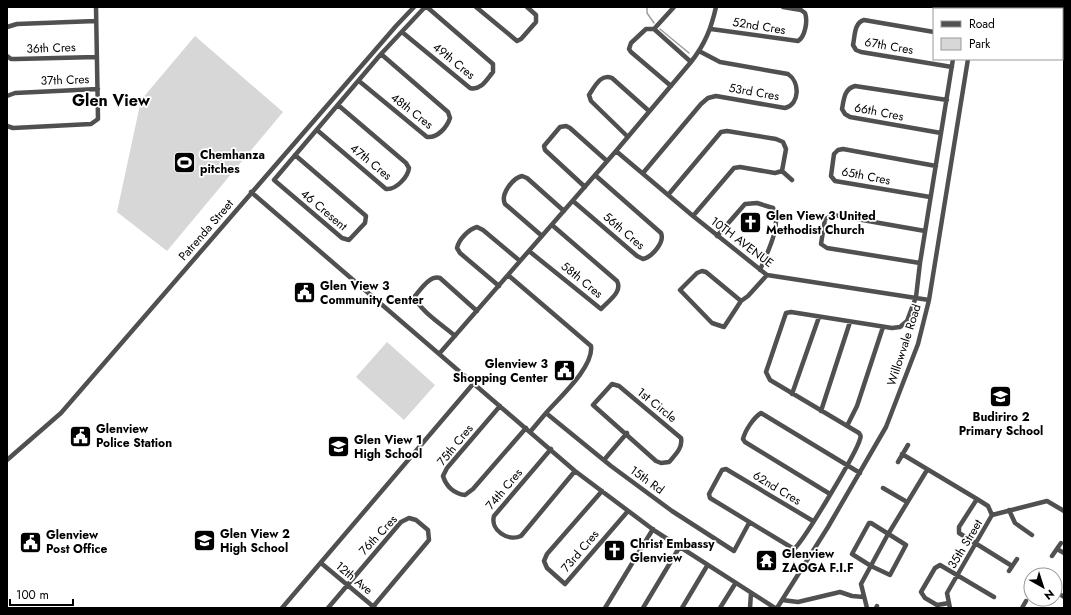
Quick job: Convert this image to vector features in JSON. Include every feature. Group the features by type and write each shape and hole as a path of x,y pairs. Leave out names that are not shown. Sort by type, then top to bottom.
{"street":[{"path":"96,7 98,89"},
{"name":"Patrenda Street","path":"7,460 61,413 251,192 414,7"},
{"path":"295,156 381,54 426,7"},
{"name":"49th Cres","path":"402,32 470,88 476,89 481,85 493,72 493,64 426,7"},
{"path":"476,7 517,41 521,39 536,22 536,15 527,7"},
{"path":"654,29 674,7"},
{"path":"439,354 573,201 699,52 712,29 716,7"},
{"name":"52nd Cres","path":"712,29 798,41 804,30 806,13 801,10 784,7"},
{"name":"67th Cres","path":"933,32 864,20 856,25 853,45 856,50 861,52 952,67"},
{"name":"36th Cres","path":"7,28 17,24 96,21"},
{"path":"671,86 629,49 631,43 643,31 650,28 654,29 691,62"},
{"name":"53rd Cres","path":"643,173 701,104 708,98 716,96 785,108 792,104 795,99 797,86 793,78 788,74 720,62 699,52"},
{"name":"48th Cres","path":"359,80 427,137 436,136 449,123 450,118 448,112 381,54"},
{"name":"36th Cres","path":"7,56 16,60 97,57"},
{"path":"813,521 848,465 861,436 770,380 766,372 786,313 791,312 883,327 897,328 904,324 916,297 930,198 953,60"},
{"name":"Willowvale Road","path":"776,608 860,473 890,420 918,344 929,300 968,60"},
{"path":"628,137 590,101 589,94 603,77 607,76 612,78 650,111"},
{"name":"66th Cres","path":"941,133 850,118 842,109 846,92 849,88 854,86 946,100"},
{"name":"37th Cres","path":"7,96 15,93 98,89 98,115 95,122 13,128 7,126"},
{"name":"47th Cres","path":"316,130 386,189 394,188 408,173 409,168 406,163 338,105"},
{"path":"585,187 544,150 544,146 560,127 566,126 570,128 607,161"},
{"path":"668,195 716,136 724,131 776,139 783,142 786,149 782,171"},
{"name":"65th Cres","path":"930,198 835,181 831,176 834,154 838,150 843,149 936,166"},
{"name":"10TH AVENUE","path":"616,151 717,236 767,275 929,300"},
{"name":"46 Cresent","path":"295,156 364,214 365,223 349,240 342,238 274,180 295,156"},
{"path":"693,216 734,168 740,167 775,173 782,171"},
{"path":"782,171 792,180"},
{"name":"56th Cres","path":"573,201 637,256 643,259 647,258 661,242 661,233 595,175"},
{"path":"542,236 505,204 502,200 503,194 518,177 522,176 527,178 564,211"},
{"path":"251,192 576,471 679,548 751,594 776,608"},
{"path":"717,236 745,204 757,203 773,208 776,215 774,235 760,270"},
{"path":"920,263 827,248 821,244 820,240 824,219 834,215 925,231"},
{"name":"58th Cres","path":"529,251 601,309 619,290 620,286 617,281 552,225"},
{"path":"499,286 457,248 458,244 471,228 477,227 483,230 520,261"},
{"path":"741,301 706,272 702,271 697,273 680,290 712,323 724,326 741,301 748,296 767,275"},
{"path":"508,275 591,346 592,352 584,370 530,432"},
{"path":"455,336 422,307 416,301 415,296 432,278 436,277 440,278 477,311"},
{"path":"792,394 819,317"},
{"path":"821,411 850,322"},
{"path":"847,426 857,406 883,327"},
{"path":"282,608 473,384"},
{"name":"1st Circle","path":"612,384 619,386 678,434 682,442 679,449 669,462 661,463 627,434 593,405 612,384"},
{"name":"75th Cres","path":"500,406 447,468 443,476 445,483 458,494 465,495 473,489 526,428"},
{"path":"830,494 747,444 743,439 744,435 760,413 860,473"},
{"name":"15th Rd","path":"546,414 672,511 734,552 749,523"},
{"path":"604,460 627,434"},
{"path":"898,462 908,445"},
{"name":"74th Cres","path":"551,449 494,516 492,521 494,525 507,538 514,539 521,536 576,471"},
{"path":"902,454 988,506 992,515"},
{"name":"62nd Cres","path":"724,468 813,521 794,549 749,523 710,497 710,493 724,468"},
{"path":"867,608 861,585 870,566 927,470"},
{"path":"883,488 907,502"},
{"name":"73rd Cres","path":"602,491 547,554 544,561 547,568 565,584 628,511"},
{"path":"977,499 959,531 962,536 1012,566"},
{"name":"35th Street","path":"950,606 946,593 992,515 1047,501 1064,510"},
{"path":"1009,510 1015,523 1032,535"},
{"name":"76th Cres","path":"347,584 404,520 413,518 428,530 430,536 427,544 373,608"},
{"path":"871,523 888,535 905,544 906,548 890,575 870,566 852,554 866,526 871,523"},
{"path":"605,608 653,529"},
{"path":"1052,556 1061,543"},
{"path":"643,608 679,548"},
{"path":"1057,548 1064,553"},
{"path":"1010,571 1017,559"},
{"name":"12th Ave","path":"321,563 373,608"},
{"path":"682,608 707,566"},
{"path":"950,606 937,605 922,595 922,589 937,566 942,566 994,597"},
{"path":"328,608 347,584"},
{"path":"720,608 735,584"},
{"path":"782,600 798,602 840,592 852,596 864,597"},
{"path":"750,608 751,594"}],"green space":[{"name":"Chemhanza pitches","path":"195,36 283,112 167,251 117,212 141,100"},
{"path":"387,342 435,385 404,420 356,377"}],"waterway":[{"path":"647,7 647,13 654,23"},
{"path":"660,29 689,53"}],"place":[{"name":"Chemhanza pitches","path":"184,162"},
{"name":"Glen View 3 United Methodist Church","path":"751,223"},
{"name":"Glen View 3 Community Center","path":"304,293"},
{"name":"Glenview 3 Shopping Center","path":"564,371"},
{"name":"Budiriro 2 Primary School","path":"1001,396"},
{"name":"Glenview Police Station","path":"80,436"},
{"name":"Glen View 1 High School","path":"338,447"},
{"name":"Glen View 2 High School","path":"205,541"},
{"name":"Glenview Post Office","path":"31,542"},
{"name":"Christ Embassy Glenview","path":"615,551"},
{"name":"Glenview ZAOGA F.I.F","path":"767,561"}],"district":[{"name":"Glen View","path":"111,100"}]}
